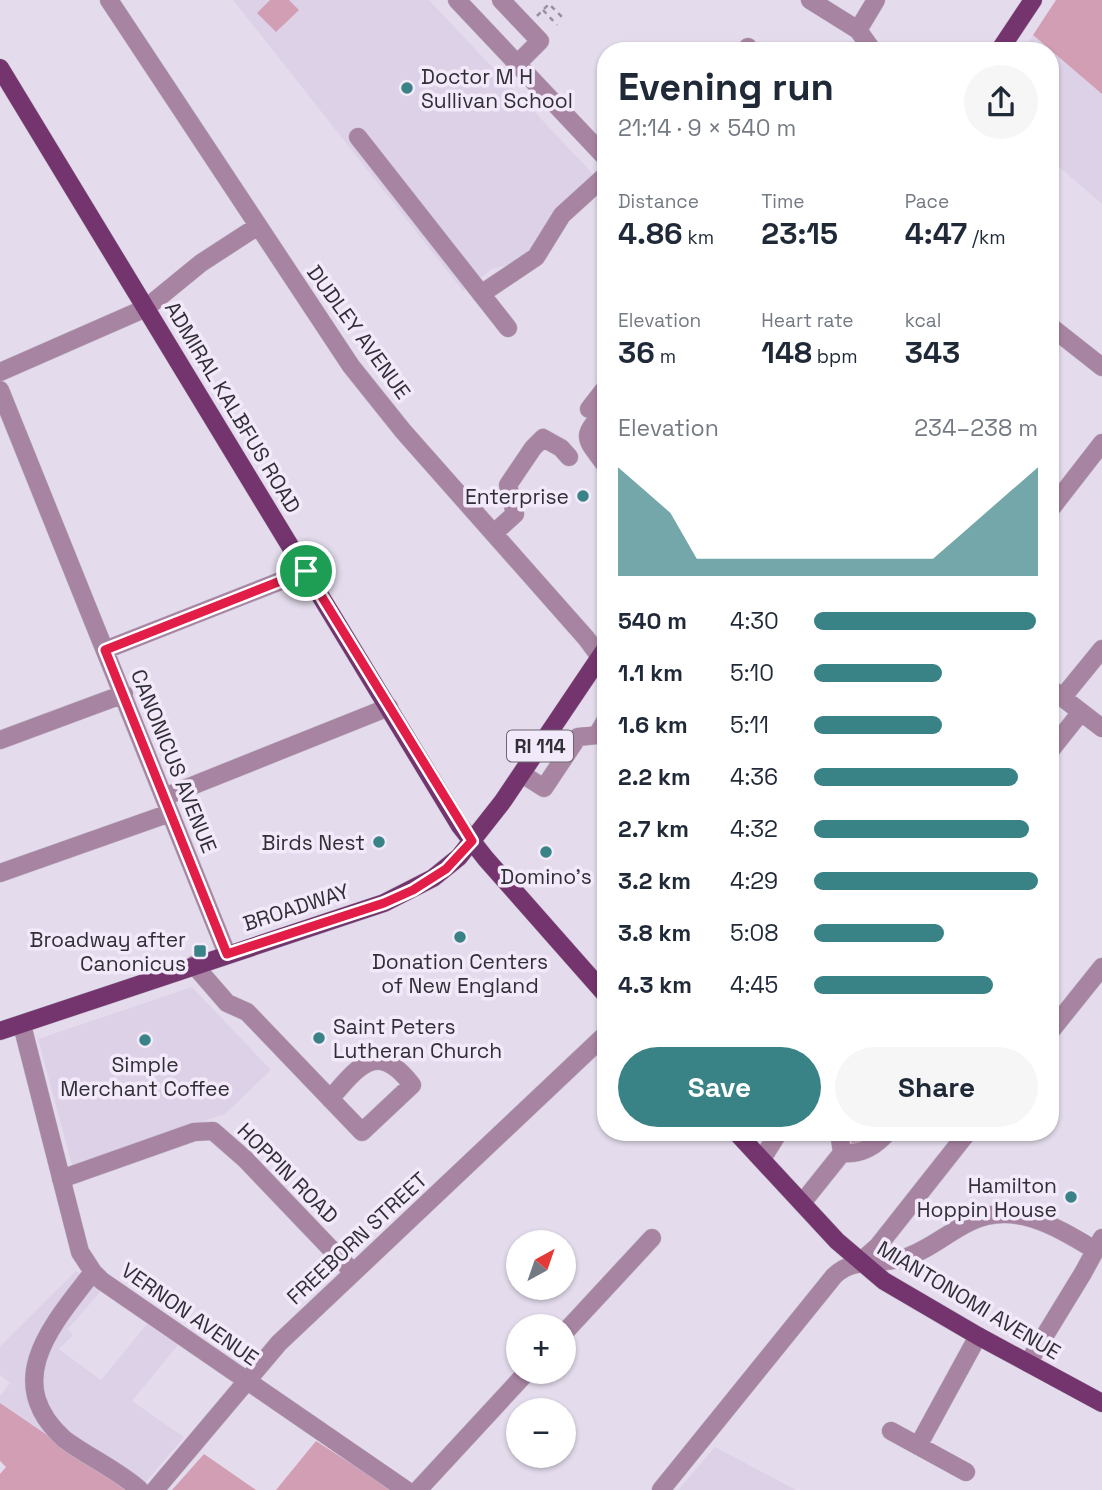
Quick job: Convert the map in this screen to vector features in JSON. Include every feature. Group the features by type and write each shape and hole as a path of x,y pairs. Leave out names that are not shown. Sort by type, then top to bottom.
{"main road":[{"path":"1005,42 1033,0"},
{"name":"ADMIRAL KALBFUS ROAD","path":"0,68 472,841"},
{"name":"RI 114","path":"472,841 597,667"},
{"path":"472,841 597,985"},
{"name":"BROADWAY","path":"0,1031 384,903 413,890 446,869 472,841"},
{"name":"MIANTONOMI AVENUE","path":"745,1141 860,1262 884,1281 1102,1403"}],"street":[{"name":"DUDLEY AVENUE","path":"109,0 351,366 403,431 597,649"},
{"path":"457,0 597,148"},
{"path":"501,0 540,41 517,64"},
{"path":"810,0 858,30 867,42"},
{"path":"858,30 876,0"},
{"path":"358,137 508,328"},
{"path":"481,294 536,257 562,215 597,183"},
{"path":"0,372 146,308 201,263 258,226"},
{"path":"1059,333 1102,367"},
{"name":"CANONICUS AVENUE","path":"0,390 227,954"},
{"path":"597,417 587,435 597,454"},
{"path":"494,533 515,513 508,485 536,443 543,438 561,447 569,457"},
{"path":"1059,498 1102,443"},
{"path":"105,650 306,571"},
{"path":"1059,690 1102,649"},
{"path":"0,740 124,694"},
{"path":"1059,695 1102,727"},
{"path":"0,873 167,805 389,707"},
{"path":"1059,740 1081,712"},
{"path":"553,728 575,742"},
{"path":"522,774 544,788 578,737 597,735"},
{"path":"194,965 227,1003 247,1012 362,1132 412,1085 401,1071 389,1063 368,1062 357,1068 330,1098"},
{"path":"1059,1015 1102,967"},
{"name":"VERNON AVENUE","path":"22,1025 80,1251 93,1272 102,1281 406,1490"},
{"name":"FREEBORN STREET","path":"155,1490 279,1343 597,1042"},
{"name":"HOPPIN ROAD","path":"61,1179 194,1132 213,1131 245,1159 353,1272"},
{"path":"762,1159 773,1141"},
{"path":"802,1203 842,1153 840,1141"},
{"path":"842,1153 852,1154 868,1150 878,1141"},
{"path":"860,1262 878,1246 961,1141"},
{"path":"661,1490 834,1276 846,1267 860,1262 892,1261 917,1254 972,1221 995,1215 1032,1217 1099,1244 1028,1363"},
{"path":"576,1319 652,1238"},
{"path":"93,1272 39,1343 31,1362 30,1384 35,1403 63,1438 140,1490"},
{"path":"918,1446 978,1336"},
{"path":"418,1490 516,1384"},
{"path":"891,1431 966,1472"}],"path":[{"path":"549,4 564,19"},
{"path":"543,10 557,25"}],"shaded area":[{"name":"Doctor M H Sullivan School","path":"233,0 429,0 594,175 520,262 492,269 463,291"},
{"path":"270,0 289,0 299,10 276,32 257,13"},
{"path":"1056,0 1102,0 1102,94 1059,57 1059,42 1041,42 1033,35"},
{"path":"1033,35 1041,42 1028,42"},
{"path":"1059,57 1102,94 1102,204 1059,167"},
{"path":"192,987 271,1070 225,1114 72,1165 38,1039"},
{"path":"851,1141 873,1143 852,1145"},
{"path":"76,1271 101,1291 68,1329 73,1335 59,1349 101,1380 147,1324 178,1345 132,1401 184,1437 139,1490 128,1490 0,1403 0,1396 10,1383 0,1375 0,1346"},
{"path":"0,1403 128,1490 0,1490 0,1474 6,1467 0,1461"},
{"path":"316,1441 392,1490 276,1490"},
{"path":"715,1447 796,1490 678,1490"},
{"path":"204,1454 256,1490 172,1490"}],"place":[{"name":"Doctor M H Sullivan School","path":"407,88"},
{"name":"Enterprise","path":"583,496"},
{"name":"Birds Nest","path":"379,842"},
{"name":"Domino's","path":"546,852"},
{"name":"Donation Centers of New England","path":"460,937"},
{"name":"Broadway after Canonicus","path":"200,951"},
{"name":"Saint Peters Lutheran Church","path":"319,1038"},
{"name":"Simple Merchant Coffee","path":"145,1040"},
{"name":"Hamilton Hoppin House","path":"1071,1197"}],"route":[{"path":"306,571 460,826 472,841 446,869 413,890 384,903 227,954 105,650 306,571"}]}
